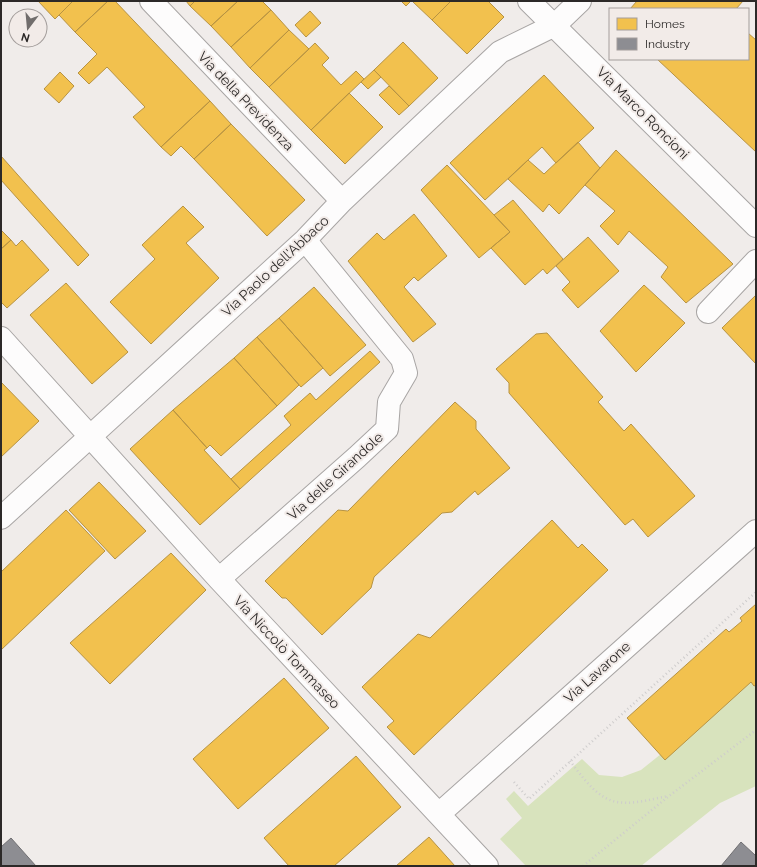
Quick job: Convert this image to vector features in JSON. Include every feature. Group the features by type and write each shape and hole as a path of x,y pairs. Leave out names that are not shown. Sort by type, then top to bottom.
{"street":[{"name":"Via della Previdenza","path":"151,1 342,201"},
{"name":"Via Marco Roncioni","path":"529,1 555,25 756,226"},
{"name":"Via Paolo dell'Abbaco","path":"1,518 305,240 342,201 500,52 555,25 580,1"},
{"name":"Via delle Girandole","path":"220,579 357,457 387,428 389,402 406,374 402,359 305,240"},
{"path":"708,312 756,261"},
{"name":"Via Niccolò Tommaseo","path":"1,338 220,579 487,866"},
{"name":"Via Lavarone","path":"439,814 756,530"}],"path":[{"path":"508,786 513,781 529,798 756,592"},
{"path":"583,866 669,796 756,730"},
{"path":"570,761 591,787 613,801 642,802 669,796"}],"green space":[{"path":"751,682 754,686 756,685 756,786 720,803 641,866 526,866 500,839 522,818 506,799 514,791 528,806 582,759 599,775 622,777 641,770"}],"building: Homes":[{"path":"38,1 73,1 55,19 48,12 48,8 45,8"},
{"path":"73,1 108,1 75,32 59,15"},
{"path":"108,1 115,1 210,101 161,147 133,117 145,107 107,67 89,84 78,73 97,54 75,32"},
{"path":"186,1 195,1 190,6"},
{"path":"195,1 238,1 211,26 190,6"},
{"path":"238,1 262,1 271,10 231,47 211,26"},
{"path":"401,1 411,1 406,6"},
{"path":"412,1 451,1 432,20"},
{"path":"451,1 488,1 504,17 467,54 432,20"},
{"path":"637,1 743,1 737,8 631,8"},
{"path":"271,10 289,30 250,68 231,47"},
{"path":"310,11 321,23 306,37 295,25"},
{"path":"289,30 309,49 269,87 250,68"},
{"path":"749,34 756,40 756,152 658,60 749,60"},
{"path":"403,42 438,78 409,106 374,70"},
{"path":"315,43 329,58 322,65 341,85 356,71 364,79 311,130 269,87"},
{"path":"374,70 381,77 368,89 361,82"},
{"path":"60,72 74,86 59,103 44,89"},
{"path":"544,75 594,128 556,163 542,147 485,200 450,163"},
{"path":"389,86 409,106 399,115 379,95"},
{"path":"349,93 383,127 345,164 311,130"},
{"path":"210,101 231,124 194,159 181,146 171,156 161,147"},
{"path":"231,124 305,200 267,236 194,159"},
{"path":"578,142 600,168 559,214 549,204 543,212 508,179 528,160 544,174"},
{"path":"616,150 733,264 686,303 661,277 668,267 629,231 618,245 600,226 615,211 585,185"},
{"path":"1,156 89,255 78,266 1,180"},
{"path":"447,165 510,232 479,258 421,190"},
{"path":"513,200 563,259 547,274 543,269 525,285 491,248 510,232 494,215"},
{"path":"183,206 204,227 186,243 219,278 151,344 110,302 155,259 142,245"},
{"path":"414,214 447,256 418,281 414,277 404,287 436,324 413,342 348,261 377,233 384,240"},
{"path":"1,230 11,240 1,249"},
{"path":"588,237 619,271 578,308 562,290 570,282 556,266"},
{"path":"11,240 16,246 22,240 49,270 7,308 1,302 1,249"},
{"path":"66,283 128,352 92,384 30,315"},
{"path":"644,285 685,323 636,372 600,331"},
{"path":"314,287 366,345 330,376 279,318"},
{"path":"756,295 756,364 722,328"},
{"path":"279,318 323,368 301,387 257,337"},
{"path":"547,333 603,397 598,402 624,431 631,424 695,496 648,537 633,519 625,525 509,393 509,383 496,369 536,334"},
{"path":"257,337 299,385 277,406 234,358"},
{"path":"370,351 380,362 240,489 231,479 291,425 284,416 310,393 316,400"},
{"path":"234,358 277,406 221,456 210,445 207,448 173,410"},
{"path":"1,382 39,421 1,457"},
{"path":"455,402 476,421 476,429 510,468 478,495 475,491 452,512 442,513 374,577 371,588 322,635 286,598 282,598 265,581 338,510 348,511"},
{"path":"173,410 207,448 204,450 240,489 200,525 130,449"},
{"path":"99,482 146,531 115,559 69,510"},
{"path":"66,510 105,551 1,650 1,572"},
{"path":"552,520 578,548 582,544 608,570 414,755 387,727 394,721 362,687 418,634 430,638"},
{"path":"171,553 206,590 110,684 70,643"},
{"path":"756,604 756,685 754,686 751,682 665,760 627,718 726,629 729,632 742,621 740,618"},
{"path":"284,678 329,728 238,809 193,759"},
{"path":"356,756 401,807 334,866 289,866 264,838"},
{"path":"429,837 455,866 396,866"}],"building: Industry":[{"path":"11,838 36,866 1,866 1,847"},
{"path":"741,842 756,856 756,866 721,866"}]}
